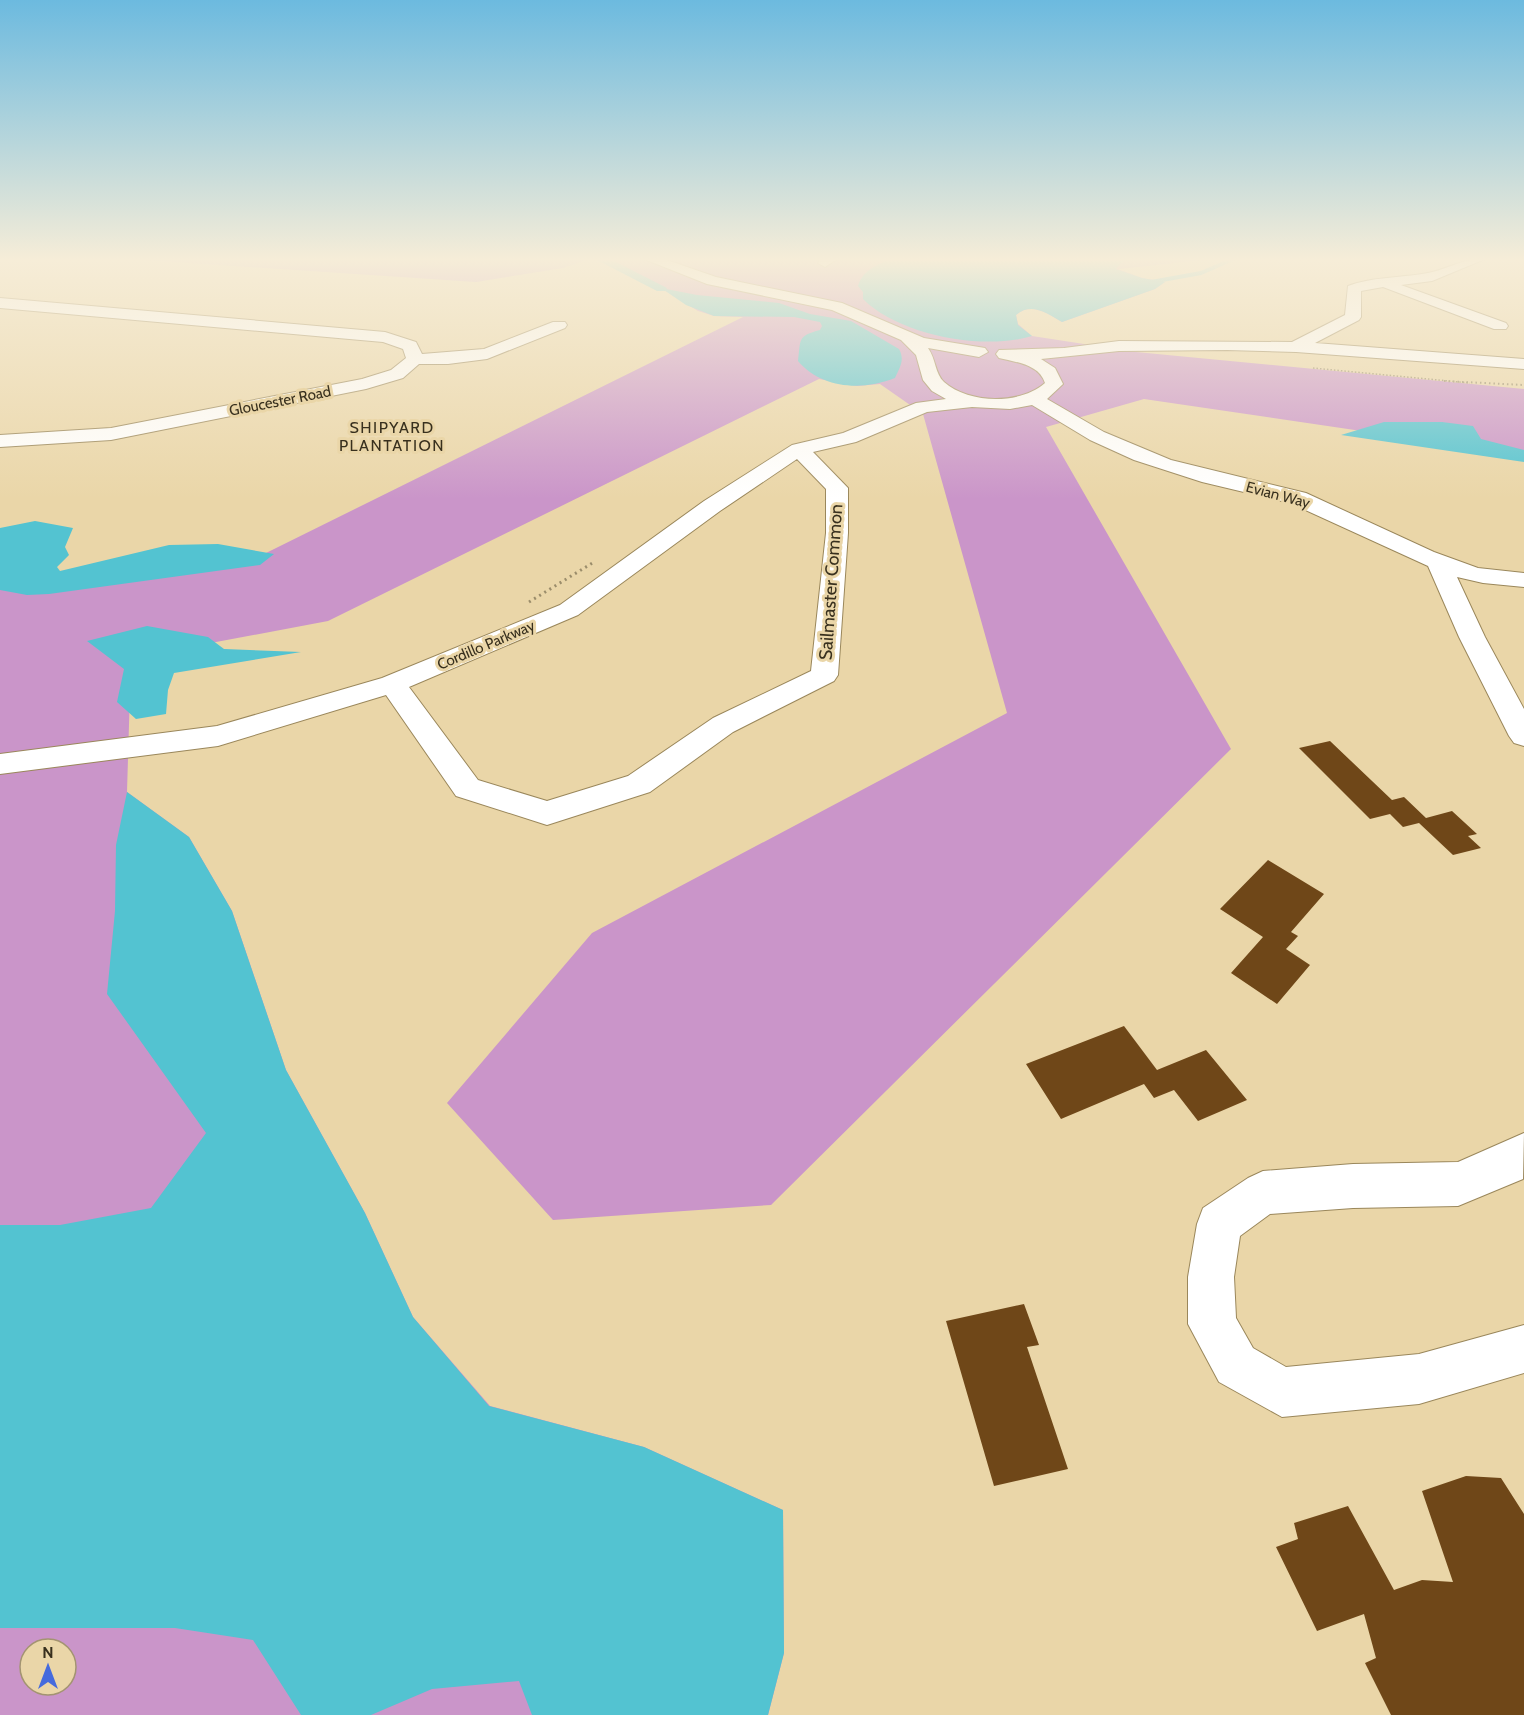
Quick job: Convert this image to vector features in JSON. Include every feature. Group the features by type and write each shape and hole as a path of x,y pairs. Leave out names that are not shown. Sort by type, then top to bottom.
{"street":[{"path":"391,339 410,346 415,359 448,359 487,354 524,339"},
{"path":"909,339 979,352 1005,354 1074,352 1119,346 1176,344 1296,347 1524,364"},
{"path":"909,339 926,356 932,376 931,395 923,407"},
{"path":"1296,347 1311,339"},
{"path":"932,376 947,357 979,352"},
{"path":"932,376 943,390 972,401 1005,404 1035,399 1049,393 1054,384 1053,375 1074,352"},
{"path":"1005,354 1031,360 1053,375"},
{"name":"Gloucester Road","path":"0,441 111,434 345,388 397,374 415,359"},
{"name":"Evian Way","path":"1035,399 1075,423 1139,455 1208,478 1299,498 1377,531 1438,562 1471,573 1524,580"},
{"name":"Cordillo Parkway","path":"0,764 218,736 392,684 569,610 712,506 799,449 849,438 923,407 972,401"},
{"name":"Sailmaster Common","path":"392,684 467,788 547,813 639,784 723,725 824,675 837,533 837,488 799,449"},
{"path":"1438,562 1472,637 1524,736"},
{"path":"1524,1154 1508,1164 1458,1184 1353,1186 1263,1193 1219,1224 1211,1277 1212,1324 1236,1365 1282,1392 1419,1379 1524,1349"}],"path":[{"path":"525,604 603,556"}],"shaded area":[{"path":"698,339 1052,339 1136,352 1524,389 1524,455 1144,399 1046,427 1231,749 771,1205 553,1220 447,1103 592,933 1007,713 923,414 880,384 857,386 819,379 328,621 131,658 127,792 189,837 232,911 286,1070 365,1213 413,1317 490,1406 644,1447 783,1510 784,1653 768,1715 0,1715 0,567 60,580 266,553"}],"water":[{"path":"882,339 899,349 902,360 895,378 869,385 843,385 819,377 798,361 802,340"},
{"path":"959,339 1017,339 990,342"},
{"path":"1384,422 1442,422 1473,426 1481,439 1524,450 1524,462 1341,435"},
{"path":"35,521 73,528 65,547 69,555 57,567 60,571 169,545 218,544 274,554 260,565 49,594 27,595 0,590 0,528"},
{"path":"147,626 208,637 224,649 301,652 174,673 168,690 166,714 136,719 117,702 124,669 87,641"},
{"path":"127,792 189,837 232,911 286,1070 365,1213 413,1317 489,1406 644,1447 783,1510 784,1653 768,1715 532,1715 519,1681 432,1689 371,1715 301,1715 253,1640 175,1628 0,1628 0,1225 60,1225 151,1208 206,1133 107,994 115,911 116,845"}],"building":[{"path":"1330,741 1392,800 1404,797 1426,818 1452,811 1477,834 1468,836 1481,848 1453,855 1419,823 1403,827 1390,814 1370,819 1299,748"},
{"path":"1268,860 1324,894 1291,932 1298,936 1286,949 1310,965 1277,1004 1231,973 1263,937 1220,909"},
{"path":"1124,1026 1157,1070 1206,1050 1247,1100 1198,1121 1174,1090 1154,1098 1144,1084 1061,1119 1026,1064"},
{"path":"1024,1304 1039,1345 1027,1347 1068,1469 994,1486 946,1321"},
{"path":"1466,1476 1501,1478 1524,1514 1524,1715 1391,1715 1365,1663 1376,1658 1364,1614 1317,1631 1276,1547 1298,1539 1294,1523 1348,1506 1394,1590 1422,1580 1453,1582 1422,1491"}],"district":[{"name":"SHIPYARD PLANTATION","path":"392,436"}]}
